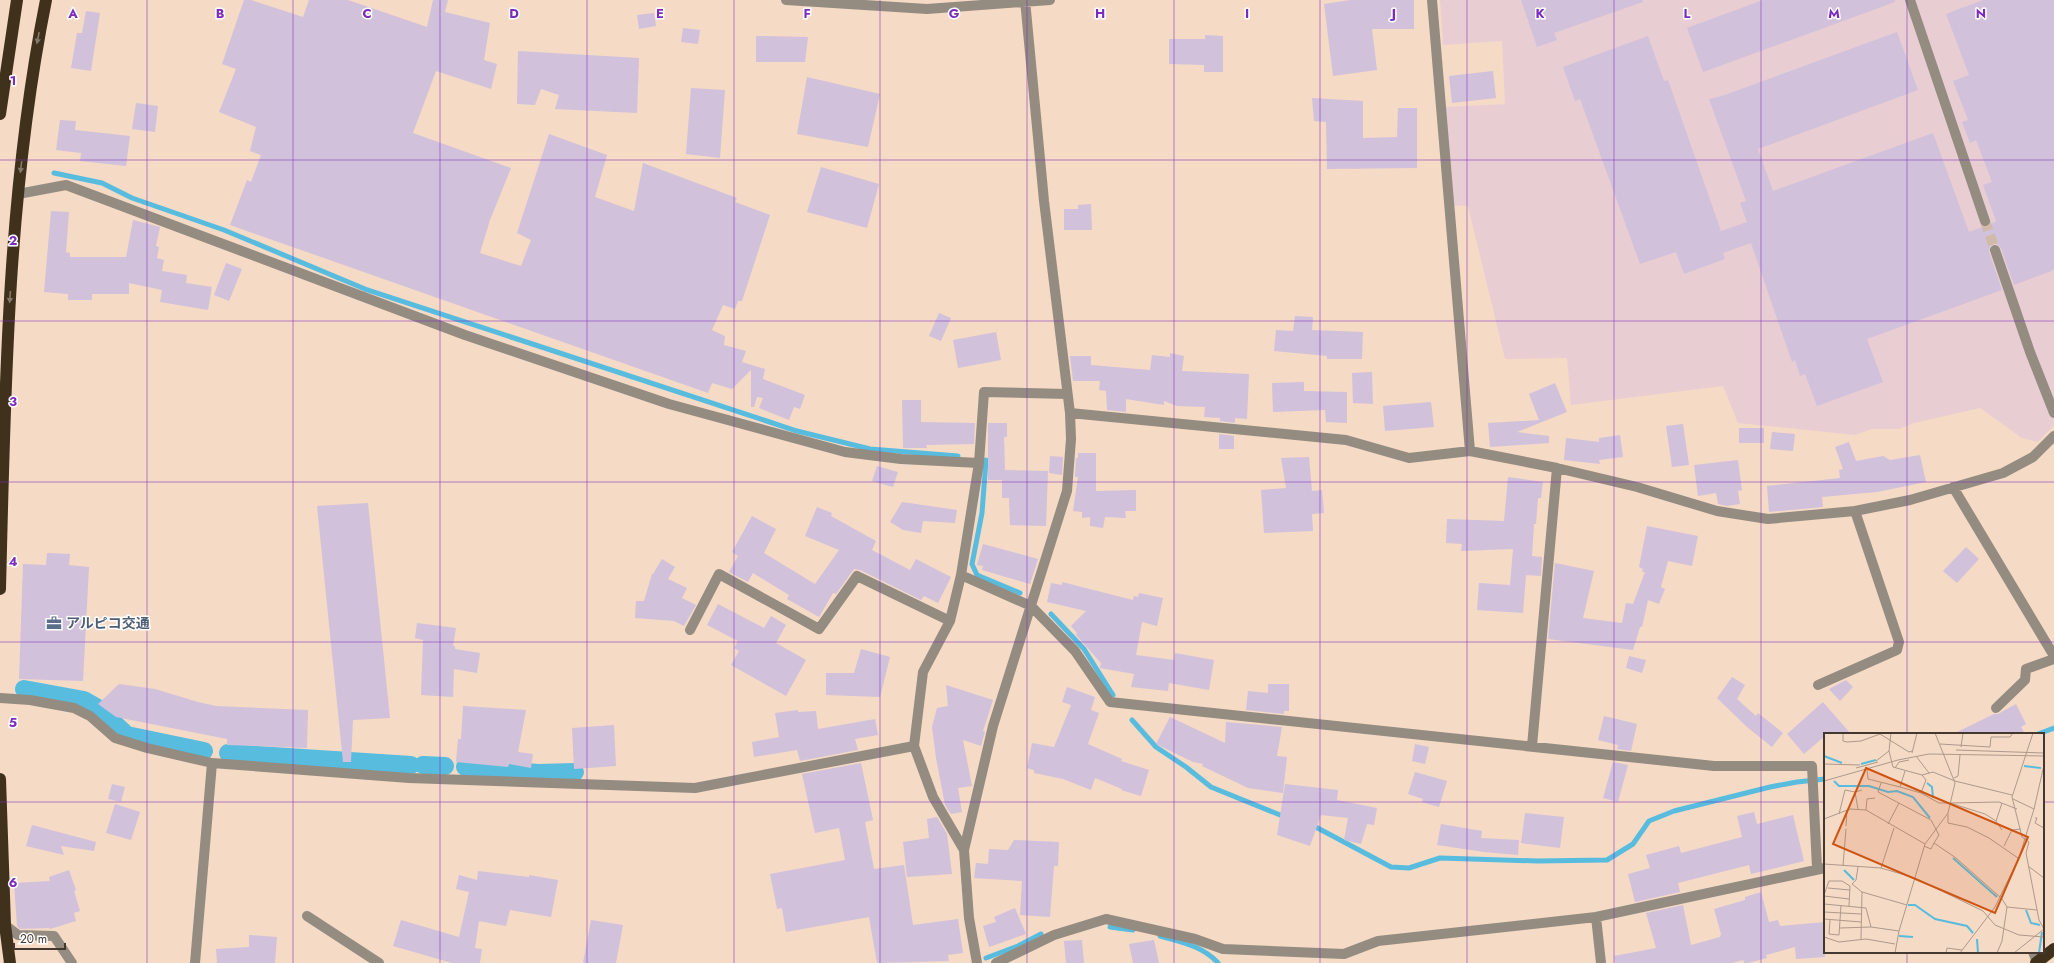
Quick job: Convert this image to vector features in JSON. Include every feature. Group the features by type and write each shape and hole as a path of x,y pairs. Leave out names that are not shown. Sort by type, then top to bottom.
{"highway":[{"path":"0,114 17,0"},
{"path":"0,589 6,345 18,194 34,58 46,0"},
{"path":"0,779 2,924 10,963"},
{"path":"2035,959 2054,949"}],"street":[{"path":"786,0 927,9 1050,0"},
{"path":"1432,0 1470,451"},
{"path":"1910,0 1985,221"},
{"path":"977,963 969,918 964,850 993,726 1067,491 1072,439 1044,201 1025,2"},
{"path":"18,194 66,185 465,335 669,404 845,452 902,459 979,463"},
{"path":"1995,250 2030,352 2054,412"},
{"path":"964,850 933,797 914,746 923,672 950,621 961,574 979,463 984,392 1067,394"},
{"path":"1070,413 1346,440 1409,458 1470,451 1557,468 1638,487 1717,511 1768,519 1855,511 1910,500 2003,474 2033,457 2054,436"},
{"path":"1532,746 1557,468"},
{"path":"1953,487 2054,657 2026,669 2025,680 1996,708"},
{"path":"1818,685 1897,650 1899,642 1855,511"},
{"path":"690,630 719,574 819,628 857,576 950,621"},
{"path":"961,574 1031,606 1075,651 1110,702 1714,766 1812,766 1821,868 1596,917 1378,941 1344,959 1223,949 1195,939 1106,920 1054,935 996,963"},
{"path":"0,698 30,700 74,708 90,716 115,738 147,748 212,763 409,778 695,788 914,746"},
{"path":"195,963 212,763"},
{"path":"307,916 379,963"},
{"path":"1596,917 1601,963"},
{"path":"2,924 18,935 54,936 72,963"}],"shaded area":[{"path":"1440,0 2054,0 2054,425 2038,442 2022,438 1980,408 1914,423 1899,429 1872,429 1855,435 1738,423 1723,386 1571,405 1567,358 1505,359 1468,206 1451,205 1446,107 1505,104 1502,41 1443,45"}],"building":[{"path":"244,0 251,0 303,17 309,0 348,0 427,27 433,0 448,0 445,12 490,23 484,60 497,64 491,89 436,71 413,133 511,168 490,220 480,253 521,266 531,240 517,233 549,134 607,155 595,197 634,211 643,163 737,198 735,202 770,215 742,301 738,301 735,309 723,305 712,330 725,336 724,345 746,351 742,362 765,369 763,379 805,395 800,409 794,407 789,420 759,408 763,398 757,397 754,407 751,407 751,370 732,389 712,383 708,393 230,225 247,180 251,182 261,155 250,151 256,127 219,112 236,69 222,64"},
{"path":"1350,0 1414,0 1414,29 1372,29 1377,70 1333,76 1324,4"},
{"path":"1521,0 1642,0 1643,2 1554,33 1557,40 1537,47"},
{"path":"1763,0 1895,0 1895,2 1703,72 1687,28"},
{"path":"1983,0 2054,0 2054,270 2014,285 2001,248 1997,244 1993,244 1990,246 1989,252 2002,290 1867,339 1883,382 1817,406 1805,374 1800,376 1795,360 1792,362 1751,243 1723,253 1725,259 1684,274 1676,252 1640,264 1580,99 1575,101 1563,67 1648,36 1664,81 1668,80 1721,231 1747,222 1740,203 1746,201 1709,99 1722,96 1897,32 1918,90 1758,149 1773,191 1933,133 1969,232 1982,227 1987,227 1996,221 1983,185 1992,182 1976,140 1970,143 1962,122 1968,120 1953,81 1969,75 1946,14"},
{"path":"86,11 100,13 91,71 71,68 77,33 82,33"},
{"path":"654,13 656,26 639,29 637,15"},
{"path":"683,28 700,30 698,44 681,42"},
{"path":"1205,35 1223,36 1223,72 1204,72 1204,65 1169,64 1169,39 1205,39"},
{"path":"756,36 808,37 805,62 756,62"},
{"path":"518,51 639,58 637,113 555,109 559,95 541,89 535,105 517,104"},
{"path":"1493,71 1496,98 1452,103 1449,76"},
{"path":"807,77 880,94 868,147 797,134"},
{"path":"691,88 725,90 720,158 686,154"},
{"path":"1312,98 1363,101 1363,138 1397,137 1398,108 1417,108 1417,168 1327,169 1326,122 1314,121"},
{"path":"136,103 158,106 155,132 132,129"},
{"path":"60,120 76,121 75,130 130,136 126,166 80,161 81,153 56,150"},
{"path":"821,167 879,184 867,228 807,212"},
{"path":"1091,204 1092,230 1064,230 1064,209 1078,209 1078,205"},
{"path":"51,211 69,212 66,252 70,253 70,257 126,257 133,220 160,227 156,246 159,247 157,258 164,260 162,271 187,275 186,283 212,287 208,310 160,302 162,290 129,283 129,294 92,294 92,300 68,300 68,294 44,292"},
{"path":"226,263 242,269 229,301 214,295"},
{"path":"939,313 951,318 941,341 929,336"},
{"path":"1295,316 1313,317 1312,330 1363,332 1362,359 1327,359 1327,356 1274,351 1276,330 1293,331"},
{"path":"996,332 1001,360 958,368 953,340"},
{"path":"1170,353 1184,356 1182,371 1249,374 1247,419 1235,418 1235,423 1220,421 1220,418 1204,417 1205,407 1177,406 1164,401 1164,405 1126,399 1126,412 1107,410 1106,391 1099,390 1100,381 1073,381 1070,356 1091,356 1091,365 1150,370 1152,355 1170,357"},
{"path":"1372,372 1373,404 1353,403 1352,373"},
{"path":"1304,382 1304,391 1347,392 1347,423 1326,422 1325,410 1273,412 1272,383"},
{"path":"1555,383 1567,412 1517,432 1549,436 1549,443 1490,447 1488,423 1539,420 1529,394"},
{"path":"902,400 921,400 921,422 975,423 974,444 926,445 927,448 903,448"},
{"path":"1431,402 1434,427 1385,431 1383,406"},
{"path":"988,423 1007,423 1007,437 1004,437 1005,470 1048,471 1046,526 1010,525 1009,498 1002,498 1002,480 988,480"},
{"path":"1683,424 1689,465 1672,467 1666,426"},
{"path":"1739,428 1764,428 1764,443 1739,443"},
{"path":"1772,432 1795,434 1793,451 1770,449"},
{"path":"1219,434 1234,436 1234,449 1219,449"},
{"path":"1620,435 1623,457 1599,460 1600,464 1564,460 1566,438 1599,442 1599,438"},
{"path":"1849,442 1856,461 1883,456 1890,460 1920,455 1926,482 1877,492 1822,497 1823,507 1769,512 1767,486 1840,478 1839,470 1843,469 1835,447"},
{"path":"1078,453 1096,453 1096,491 1136,490 1136,511 1125,511 1126,518 1105,517 1103,528 1090,526 1090,517 1082,518 1082,512 1073,511 1078,477 1075,477 1076,458 1078,458"},
{"path":"1050,456 1063,457 1062,475 1049,473"},
{"path":"1309,457 1312,491 1322,490 1324,513 1312,514 1313,531 1264,533 1261,490 1286,488 1281,458"},
{"path":"1738,460 1742,490 1738,491 1740,504 1727,506 1718,504 1716,493 1698,496 1694,465"},
{"path":"877,466 898,472 893,487 872,481"},
{"path":"1508,477 1543,482 1541,498 1538,498 1536,524 1534,524 1532,556 1542,557 1541,576 1526,575 1523,613 1477,610 1479,583 1510,585 1513,549 1461,551 1462,544 1446,543 1447,519 1504,521"},
{"path":"902,502 957,510 955,523 923,521 921,533 903,530 890,522"},
{"path":"368,503 390,718 353,720 351,762 343,762 317,506"},
{"path":"817,507 832,513 831,516 876,541 872,550 910,570 916,559 951,577 938,603 924,596 921,600 860,570 854,569 836,594 833,593 819,617 787,599 789,595 753,573 748,582 729,572 738,556 732,552 752,516 776,529 764,553 815,584 839,550 805,536"},
{"path":"1647,526 1698,536 1692,566 1668,561 1661,587 1665,589 1659,604 1648,600 1642,627 1640,627 1633,650 1548,639 1555,563 1594,571 1583,618 1622,623 1626,603 1633,604 1645,572 1642,572 1643,569 1639,567"},
{"path":"983,544 1038,559 1030,584 982,570 983,566 977,565"},
{"path":"1966,547 1979,559 1957,583 1943,571"},
{"name":"アルピコ交通","path":"47,553 70,554 69,565 89,567 83,681 19,679 23,564 46,565"},
{"path":"662,559 675,567 668,579 687,588 682,598 696,605 684,626 674,621 635,618 636,601 644,601 652,574"},
{"path":"1062,582 1133,600 1134,596 1138,597 1139,593 1163,598 1157,626 1142,622 1136,655 1174,660 1175,653 1214,660 1209,690 1169,683 1168,691 1131,687 1134,674 1100,668 1101,663 1076,635 1077,633 1071,626 1086,611 1047,602 1051,583 1062,585"},
{"path":"718,604 764,628 771,616 786,625 776,643 806,660 786,696 731,665 739,651 734,648 738,641 707,625"},
{"path":"417,623 456,628 453,646 455,646 455,649 480,653 477,673 454,669 453,697 421,695 423,640 415,638"},
{"path":"861,649 890,657 880,697 826,695 826,673 854,673"},
{"path":"1629,656 1646,660 1642,673 1626,668"},
{"path":"1732,677 1745,685 1737,699 1756,716 1758,713 1783,733 1772,747 1747,727 1717,698"},
{"path":"1846,680 1853,687 1840,701 1829,689"},
{"path":"119,684 155,689 216,706 308,710 307,748 227,745 227,739 116,717 98,704"},
{"path":"1268,684 1289,684 1289,711 1284,711 1284,714 1246,710 1248,691 1268,693"},
{"path":"946,685 993,700 983,731 985,732 981,746 963,740 972,786 958,788 962,812 951,814 945,805 932,727 937,708 948,706"},
{"path":"1067,687 1095,697 1091,710 1099,713 1088,744 1122,759 1121,761 1149,770 1141,796 1121,790 1122,789 1095,778 1091,790 1063,779 1034,773 1034,770 1027,768 1032,743 1054,747 1071,705 1062,702"},
{"path":"1823,702 1850,733 1824,733 1824,737 1804,754 1787,734"},
{"path":"2016,704 2026,724 2021,727 2024,733 1955,733 1994,714 1998,714"},
{"path":"463,706 526,710 518,752 533,754 531,768 509,764 508,767 456,762 458,739 461,739"},
{"path":"798,710 798,712 816,711 818,729 875,719 878,735 855,739 858,750 800,761 797,750 754,757 752,742 779,737 775,713"},
{"path":"1604,716 1637,724 1631,751 1617,749 1618,745 1598,740"},
{"path":"1170,717 1225,743 1226,722 1282,727 1277,756 1287,757 1283,793 1248,788 1202,766 1203,764 1193,762 1156,744"},
{"path":"614,725 616,766 574,769 572,728"},
{"path":"1415,744 1429,747 1425,764 1412,761"},
{"path":"1613,762 1628,765 1618,802 1603,798"},
{"path":"861,763 873,820 865,822 874,869 904,865 913,925 958,919 963,953 948,955 949,961 877,963 869,917 786,932 782,908 777,909 770,874 845,860 839,828 815,833 802,774"},
{"path":"1415,772 1447,781 1439,807 1422,802 1423,799 1408,794"},
{"path":"112,784 125,787 121,802 108,799"},
{"path":"1285,784 1338,790 1337,800 1377,808 1374,825 1367,824 1361,844 1344,840 1348,818 1321,815 1310,846 1277,835"},
{"path":"115,804 140,812 131,840 106,833"},
{"path":"1754,812 1757,824 1793,815 1804,861 1751,874 1749,865 1678,883 1680,892 1635,902 1628,874 1650,868 1646,855 1679,846 1681,853 1742,837 1737,816"},
{"path":"1525,813 1564,817 1560,848 1521,843"},
{"path":"937,817 947,834 952,874 907,877 903,842 929,838 927,819"},
{"path":"1441,824 1482,831 1481,838 1519,840 1518,855 1437,845"},
{"path":"32,825 96,842 94,851 61,846 64,855 26,846"},
{"path":"1014,840 1059,842 1058,866 1054,866 1050,917 1020,915 1022,881 974,878 976,863 988,864 989,849 1008,850"},
{"path":"69,870 76,890 74,891 80,911 74,913 76,921 50,929 20,929 17,926 14,883 50,881 49,877"},
{"path":"478,871 529,877 529,875 558,880 551,917 510,910 506,926 479,921 475,948 482,949 480,963 452,963 393,946 401,920 459,937 469,892 456,889 459,875 477,880"},
{"path":"1761,892 1769,922 1778,920 1780,926 1824,922 1825,957 1796,959 1795,947 1766,955 1767,958 1748,963 1744,963 1743,960 1732,963 1615,963 1614,956 1656,948 1646,913 1683,905 1691,945 1720,937 1721,934 1714,909 1745,900 1745,897"},
{"path":"1015,908 1026,934 989,947 983,926 996,922 994,917"},
{"path":"591,920 623,925 616,963 583,963"},
{"path":"249,935 277,937 275,963 217,963 216,949 249,947"},
{"path":"1082,940 1084,963 1066,963 1064,941"},
{"path":"1154,940 1159,963 1133,963 1129,944"}],"waterway":[{"path":"54,173 102,183 132,198 224,230 365,289 797,431 870,449 958,456"},
{"path":"986,460 982,513 972,564 977,575 1020,593"},
{"path":"1051,614 1084,649 1113,695"},
{"path":"24,689 84,700 98,708 127,735 204,751"},
{"path":"1132,720 1156,747 1186,767 1211,787 1285,817"},
{"path":"2041,733 2054,728"},
{"path":"228,753 411,765"},
{"path":"423,765 445,766"},
{"path":"465,767 538,773 575,772"},
{"path":"1312,825 1391,867 1409,868 1440,858 1538,861 1607,860 1633,844 1649,821 1674,811 1770,787 1824,779"},
{"path":"1110,927 1133,930"},
{"path":"986,958 1018,946 1041,934"},
{"path":"1160,936 1184,943 1206,952 1218,963"}],"tunnel":[{"path":"1985,221 1995,250"}],"place":[{"name":"アルピコ交通","path":"54,623"}]}
